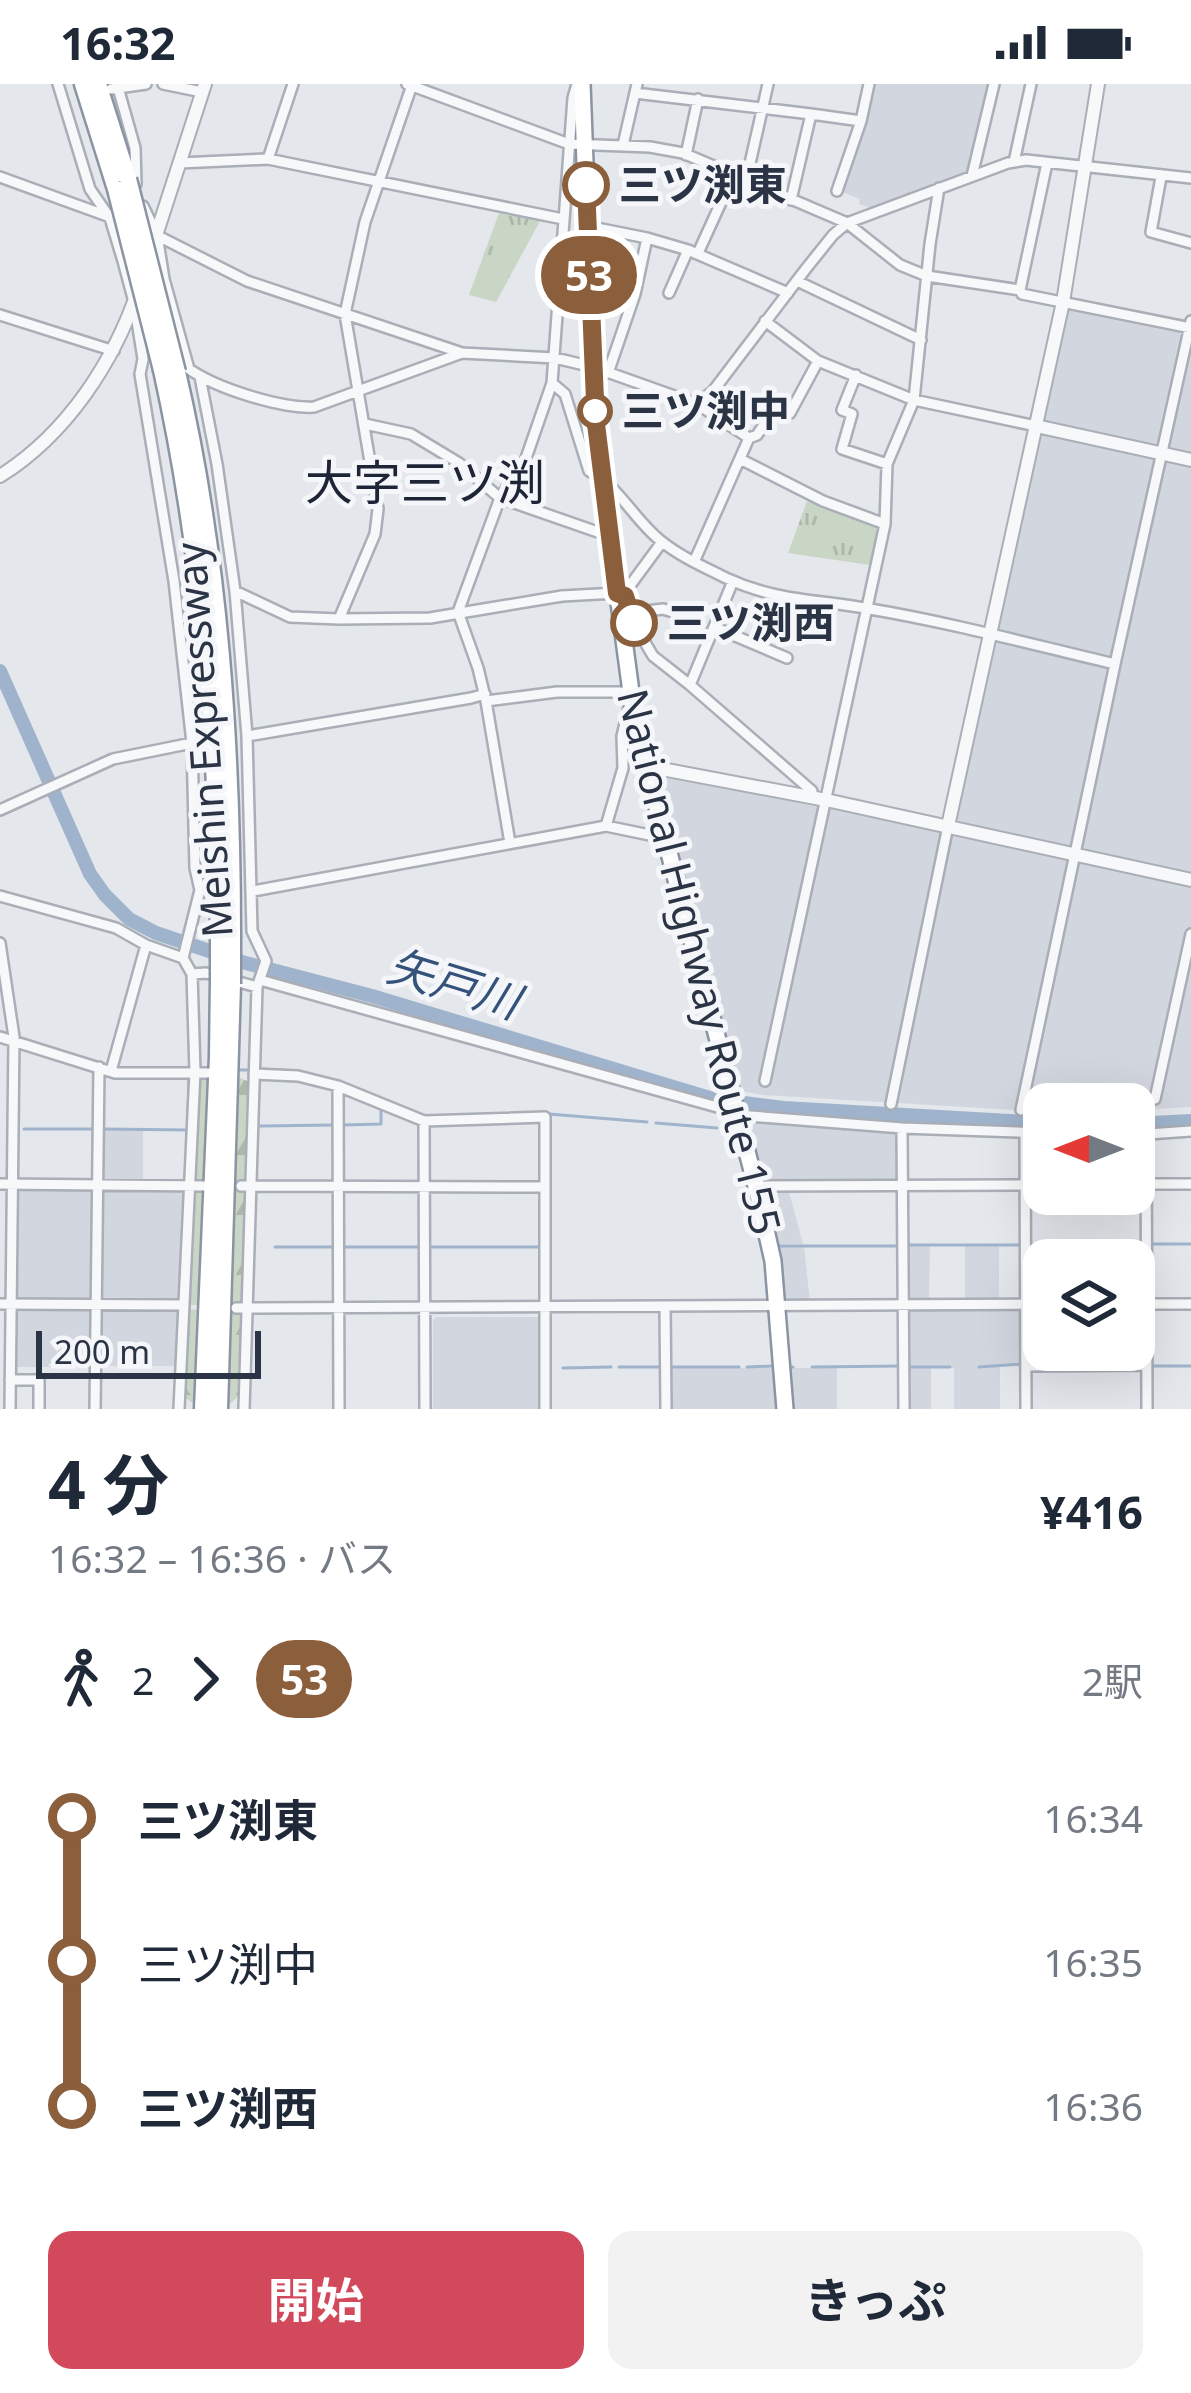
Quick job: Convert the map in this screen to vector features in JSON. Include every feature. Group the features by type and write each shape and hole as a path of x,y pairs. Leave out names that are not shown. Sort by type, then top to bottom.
{"highway":[{"name":"National Highway Route 155","path":"579,84 577,144 600,370 602,477 632,697 664,838 756,1186 772,1261 785,1409"},
{"name":"Meishin Expressway","path":"111,86 122,184 176,370 196,466 219,638 228,758 219,1409"},
{"name":"Meishin Expressway","path":"72,92 122,184"},
{"name":"Meishin Expressway","path":"203,1409 225,982"}],"street":[{"path":"58,84 72,92 90,190 110,218 134,302 192,743 195,868 205,891 184,957 192,974 195,1072 179,1409"},
{"path":"146,84 111,86 135,148 135,180 144,212 157,235 176,370"},
{"path":"0,476 66,418 114,351 204,88 163,84"},
{"path":"268,159 293,84"},
{"path":"339,620 375,534 378,508 345,314 365,222 410,84 577,144 650,147 686,154 847,224 900,265 927,277 1020,290 1190,326 1021,1110"},
{"path":"746,182 768,84"},
{"path":"837,191 869,84"},
{"path":"972,176 994,84"},
{"path":"1013,162 1031,84"},
{"path":"891,1104 1063,302 1098,84"},
{"path":"622,146 636,88 861,121"},
{"path":"686,154 698,99"},
{"path":"791,200 811,114"},
{"path":"510,843 485,697 458,612 500,498 525,461 552,383 563,219 577,144"},
{"path":"179,163 268,159 563,219"},
{"path":"697,404 713,391 833,235 847,224 1013,162 1191,178"},
{"path":"1020,290 1047,163"},
{"path":"669,293 733,176"},
{"path":"1161,176 1151,232 1191,243"},
{"path":"0,177 157,235 247,281 462,353 555,358 600,370 697,404 749,439"},
{"path":"765,1081 819,798 885,524 887,464 914,400 939,188"},
{"path":"587,226 693,252 788,293"},
{"path":"600,370 635,294 647,238"},
{"path":"797,281 921,340"},
{"path":"0,315 114,351"},
{"path":"765,321 818,361 914,400 1191,460"},
{"path":"143,359 300,408 462,353"},
{"path":"694,562 749,439 774,410 790,413 818,361"},
{"path":"856,375 842,410 852,414 842,449 887,464"},
{"path":"200,377 236,590 247,736 248,896 252,931 266,961 259,982 246,1186 241,1308 244,1409"},
{"path":"552,383 565,394 589,471 602,477 662,542 694,562 770,594 867,608 1115,664"},
{"path":"365,424 410,434 459,463 500,498 609,536"},
{"path":"740,459 823,501 885,524"},
{"path":"236,590 290,617 430,618 562,596 620,594 662,542"},
{"path":"218,574 233,572"},
{"path":"173,581 189,578"},
{"path":"690,685 733,581"},
{"path":"620,594 653,656 819,798"},
{"path":"630,613 663,609 697,619"},
{"path":"714,626 788,658"},
{"path":"247,736 485,697 557,692 632,697 625,722 623,766 606,826"},
{"path":"0,810 113,758 192,743"},
{"path":"623,766 646,766 819,798 1191,880"},
{"path":"248,896 606,826 664,838"},
{"path":"0,896 116,928 146,945 184,957"},
{"path":"1155,1099 1191,934"},
{"path":"0,943 14,1041 6,1184 10,1409"},
{"path":"111,1071 146,945"},
{"path":"192,974 259,982 736,1114 1023,1133"},
{"path":"0,1037 111,1071 209,1073"},
{"path":"95,1409 99,1067"},
{"path":"240,1075 298,1076 338,1086 424,1120 544,1117 545,1409"},
{"path":"338,1086 339,1409"},
{"path":"424,1120 424,1409"},
{"path":"902,1128 904,1409"},
{"path":"1155,1134 1191,1132"},
{"path":"6,1184 206,1186"},
{"path":"1155,1184 1191,1184"},
{"path":"756,1186 1023,1185"},
{"path":"246,1186 545,1186"},
{"path":"5,1304 201,1307"},
{"path":"241,1308 1023,1304"},
{"path":"1155,1304 1191,1304"},
{"path":"665,1306 666,1409"},
{"path":"1026,1371 1026,1409"},
{"path":"1147,1371 1147,1409"},
{"path":"10,1380 39,1380 39,1409"}],"shaded area":[{"path":"871,84 990,84 969,171 874,209 840,191"},
{"path":"1068,306 1191,333 1191,872 960,823 957,818"},
{"path":"667,775 1191,886 1191,1107 1155,1109 1155,1083 1023,1083 1023,1110 735,1090 659,785"},
{"path":"746,1119 899,1130 899,1181 762,1181"},
{"path":"101,1130 143,1130 143,1182 100,1181"},
{"path":"16,1187 94,1188 93,1303 14,1302"},
{"path":"100,1188 184,1191 179,1302 99,1301"},
{"path":"763,1188 788,1188 803,1244 777,1244"},
{"path":"907,1246 930,1246 929,1303 906,1302"},
{"path":"965,1246 999,1246 999,1302 965,1302"},
{"path":"777,1247 804,1247 810,1302 784,1302"},
{"path":"1021,1307 1022,1366 1000,1366 1000,1409 954,1409 954,1368 931,1368 931,1409 907,1409 907,1310"},
{"path":"14,1308 94,1308 93,1367 14,1367"},
{"path":"99,1309 179,1309 176,1366 99,1366"},
{"path":"436,1317 541,1317 541,1409 433,1409"},
{"path":"669,1368 774,1368 776,1409 669,1409"},
{"path":"792,1368 837,1368 837,1409 794,1409"}],"green space":[{"path":"499,213 540,221 496,302 469,295"},
{"path":"807,501 879,526 870,565 788,553"},
{"path":"209,1077 206,1183 194,1182 198,1084"},
{"path":"238,1077 247,1081 250,1092 246,1184 234,1183"},
{"path":"206,1189 202,1305 188,1305 193,1190"},
{"path":"234,1189 247,1191 244,1303 229,1305"},
{"path":"188,1309 201,1310 197,1406 183,1396"},
{"path":"229,1311 243,1313 241,1393 226,1408"}],"waterway":[{"name":"矢戸川","path":"0,671 90,874 129,919 156,933 713,1099 784,1108 1023,1122"},
{"path":"260,1069 294,1071"},
{"path":"240,1070 250,1070"},
{"path":"188,1114 189,1074"},
{"path":"344,1125 381,1124 381,1105"},
{"path":"549,1114 647,1122"},
{"path":"727,1129 733,1130 728,1114"},
{"name":"矢戸川","path":"1155,1123 1191,1121"},
{"path":"656,1123 717,1128"},
{"path":"260,1126 336,1125"},
{"path":"24,1129 94,1129"},
{"path":"104,1129 188,1130"},
{"path":"187,1134 187,1147"},
{"path":"1155,1244 1191,1244"},
{"path":"907,1245 1020,1245"},
{"path":"778,1246 901,1246"},
{"path":"275,1247 333,1247"},
{"path":"344,1247 418,1247"},
{"path":"429,1247 540,1247"},
{"path":"979,1367 1022,1364"},
{"path":"747,1367 773,1366"},
{"path":"812,1367 901,1366"},
{"path":"1155,1366 1191,1366"},
{"path":"563,1368 611,1367"},
{"path":"619,1367 660,1367"},
{"path":"671,1367 739,1367"},
{"path":"910,1367 950,1367"}],"bus line":[{"name":"53","path":"586,185 596,424 617,593 625,596 634,623"}],"place":[{"name":"三ツ渕東","path":"586,185"},
{"name":"三ツ渕中","path":"595,411"},
{"name":"三ツ渕西","path":"634,623"}],"district":[{"name":"大字三ツ渕","path":"425,483"}]}
